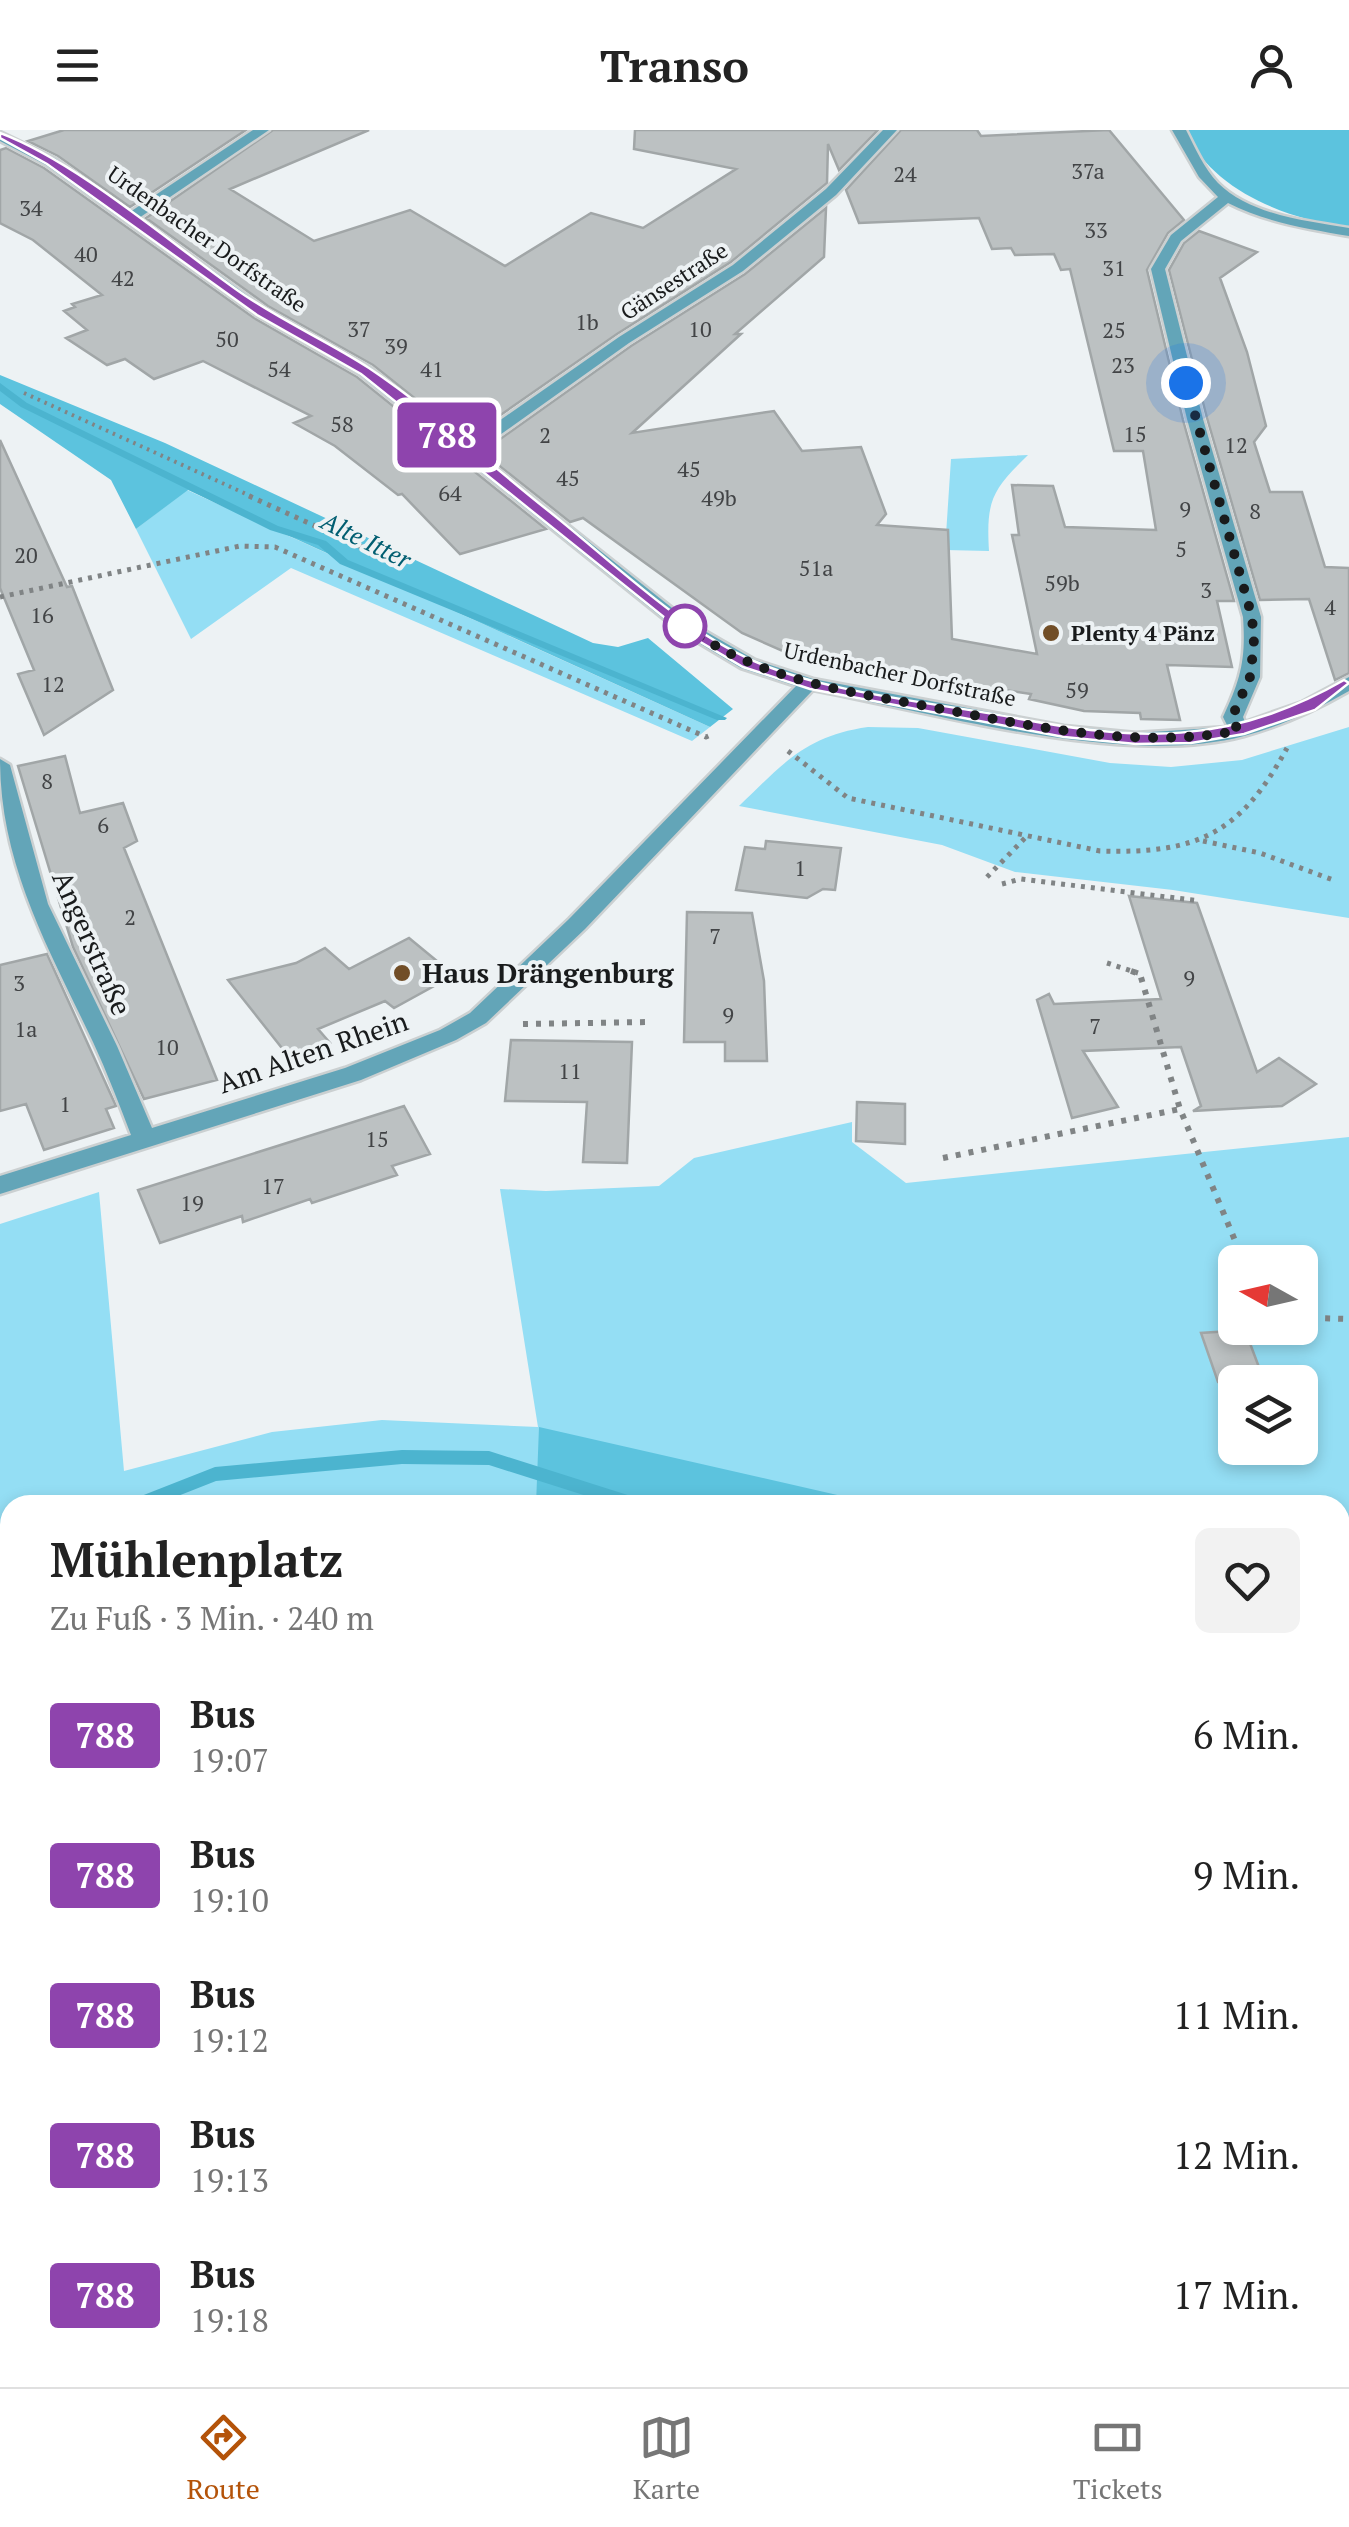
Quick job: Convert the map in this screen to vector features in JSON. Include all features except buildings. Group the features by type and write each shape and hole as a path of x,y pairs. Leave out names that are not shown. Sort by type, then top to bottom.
{"street":[{"path":"129,219 262,130"},
{"name":"Gänsestraße","path":"466,450 624,340 738,268 832,192 890,130"},
{"path":"1179,130 1214,187 1227,197 1307,225 1349,232"},
{"name":"Urdenbacher Dorfstraße","path":"0,136 51,162 261,312 365,371 601,562 708,642 748,664 810,684 1108,738 1176,739 1238,731 1310,706 1349,684"},
{"path":"1227,197 1172,243 1161,256 1158,269 1195,419 1252,617 1250,677 1232,717 1238,731"},
{"name":"Am Alten Rhein","path":"0,1185 353,1074 448,1036 478,1018 510,992 810,684"},
{"name":"Angerstraße","path":"0,765 37,904 106,1046 145,1140"}],"path":[{"path":"24,392 375,553"},
{"path":"0,597 258,544 275,547 706,736 734,727 763,732"},
{"path":"1202,841 1272,776 1288,744"},
{"path":"787,750 808,759 827,788 837,794 1100,851 1133,852 1202,841 1260,852 1336,880"},
{"path":"987,877 1027,836"},
{"path":"1002,884 1021,879 1200,901"},
{"path":"1108,962 1140,974 1180,1109 1237,1245"},
{"path":"521,1024 649,1022"},
{"path":"943,1158 1180,1109"},
{"path":"1318,1318 1349,1319"}],"shaded area":[{"path":"1184,130 1349,130 1349,228 1277,209 1233,186 1197,152"},
{"path":"0,375 165,443 593,643 618,647 648,638 733,709 710,727 188,490 136,529 111,480 0,404"},
{"path":"1028,455 994,497 989,551 945,550 951,459"},
{"path":"187,490 710,727 692,741 291,568 191,639 136,529"},
{"path":"868,727 918,728 1110,763 1171,767 1242,760 1349,727 1349,918 1173,890 1015,872 942,845 739,806 796,754 827,737"},
{"path":"852,1122 852,1142 906,1183 1349,1137 1349,1495 832,1495 753,1479 754,1495 0,1495 0,1224 99,1192 124,1471 272,1432 382,1420 538,1427 500,1189 659,1186 694,1158"},
{"path":"539,1427 837,1495 536,1495"}],"waterway":[{"name":"Alte Itter","path":"0,386 24,405 274,528 322,543 344,562 721,718"},
{"path":"162,1495 215,1474 402,1457 489,1458 606,1495"}],"bus line":[{"name":"788","path":"0,136 51,162 261,312 365,371 686,627 772,674 1064,732 1136,740 1191,738 1272,722 1349,683"}],"place":[{"name":"Plenty 4 Pänz","path":"1051,633"},
{"name":"Haus Drängenburg","path":"402,973"}],"route":[{"path":"685,626 748,664 810,684 1108,738 1160,740 1238,731 1232,717 1250,677 1252,617 1186,383"}]}
